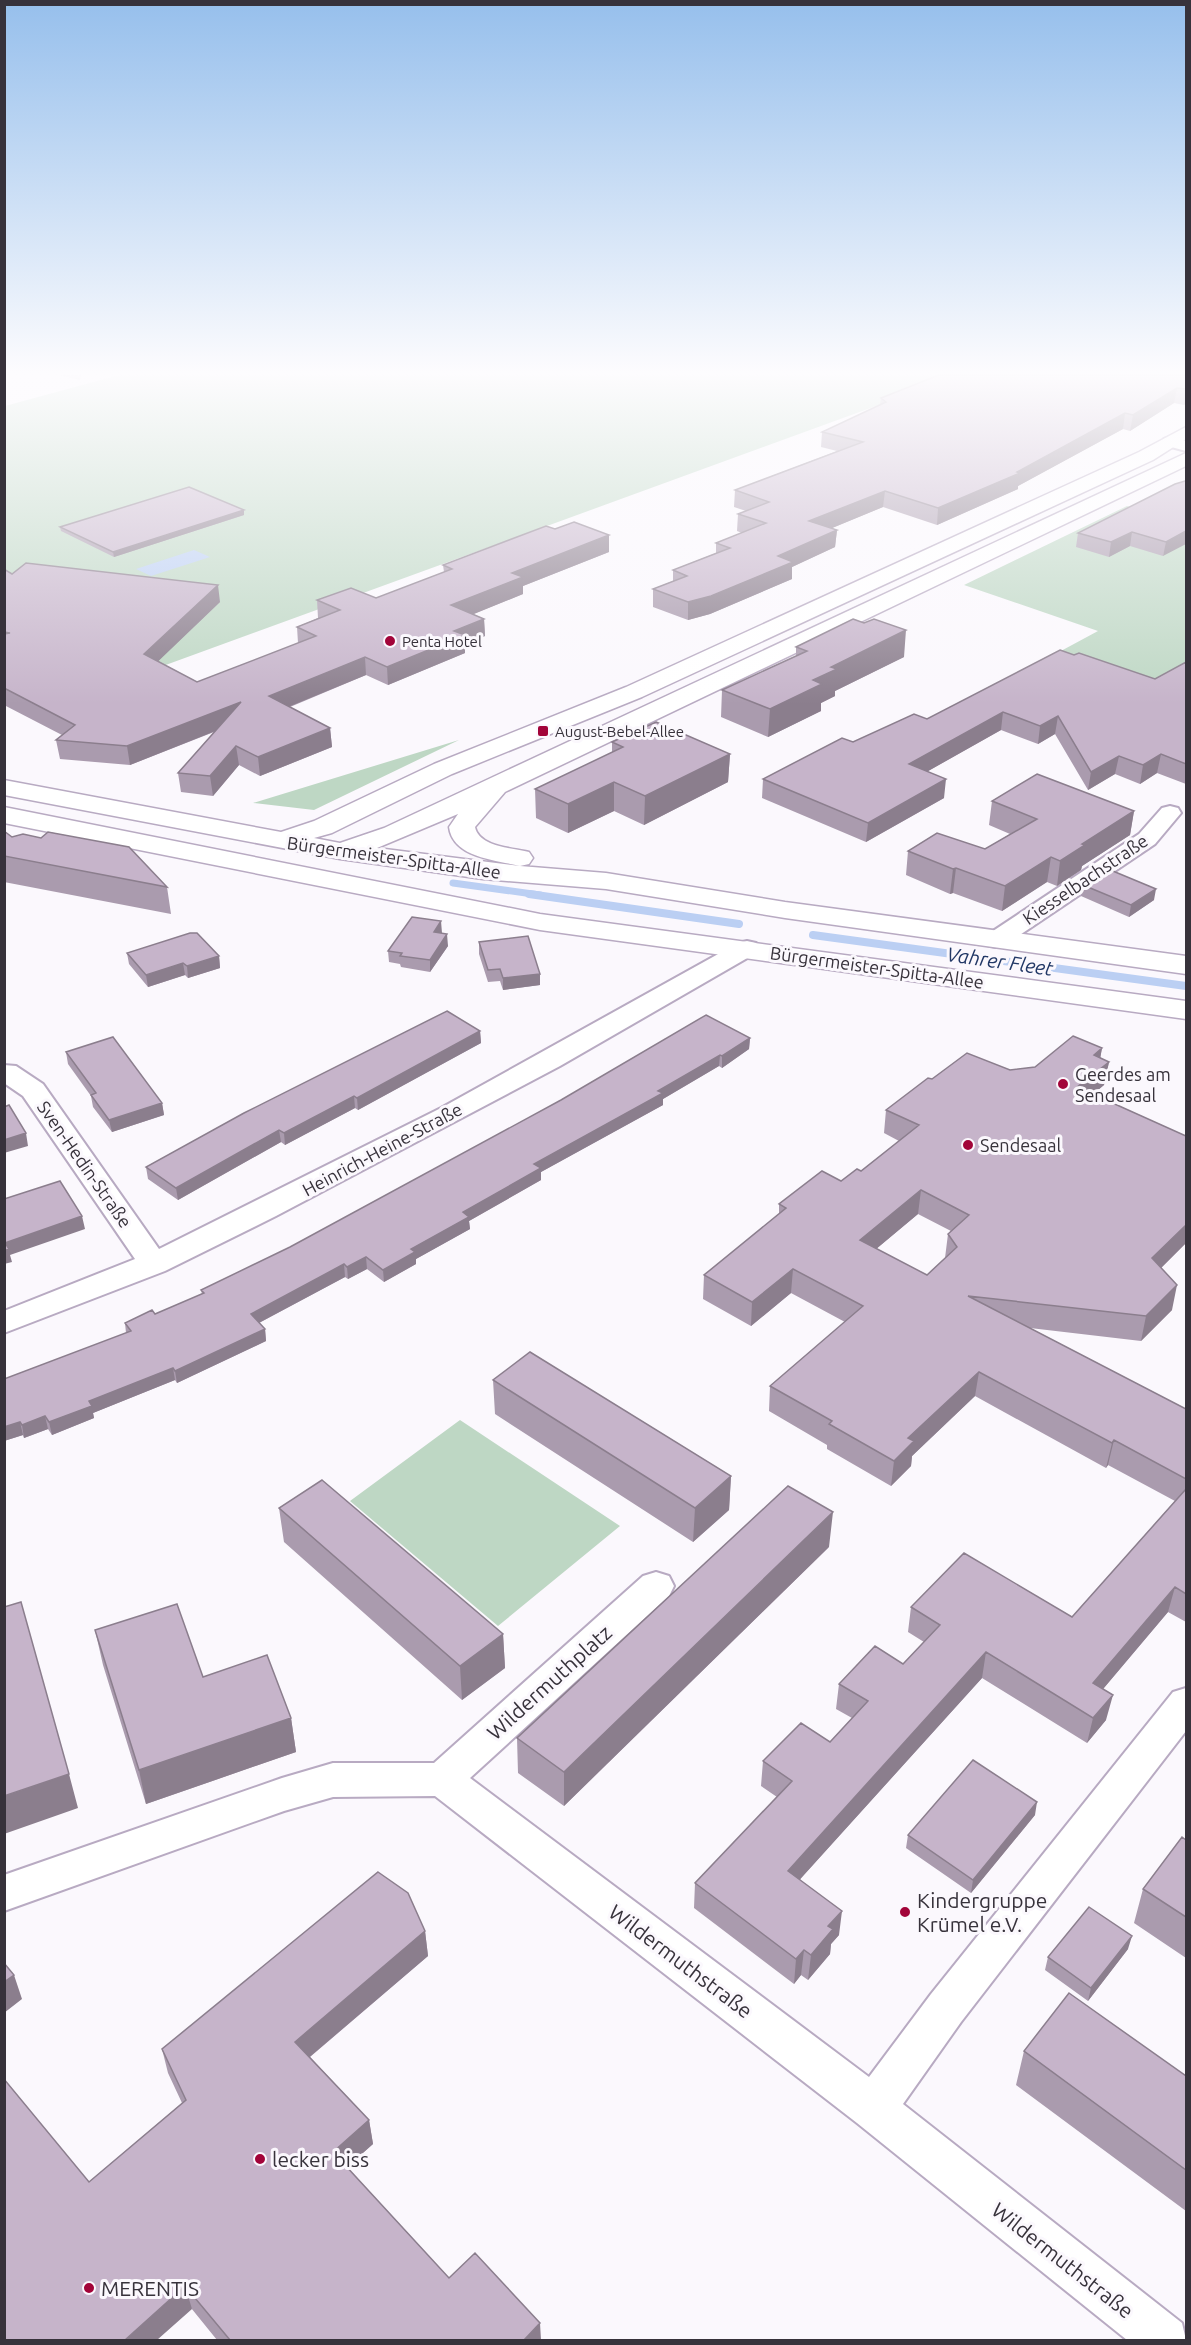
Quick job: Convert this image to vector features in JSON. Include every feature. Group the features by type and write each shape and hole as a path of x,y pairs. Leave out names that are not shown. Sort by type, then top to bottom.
{"street":[{"path":"280,840 323,827 443,769 543,731 634,692 1084,484"},
{"path":"236,863 304,862 393,834 1133,484"},
{"path":"634,692 668,706"},
{"path":"509,781 477,806 462,827 463,834 478,848 606,881"},
{"name":"Bürgermeister-Spitta-Allee","path":"4,787 340,851 483,871 606,881 785,910 1186,965"},
{"path":"350,886 340,868 340,851 345,831 372,805"},
{"name":"Kiesselbachstraße","path":"996,940 1147,839 1170,813"},
{"name":"Bürgermeister-Spitta-Allee","path":"4,815 350,886 540,922 747,948 1186,1010"},
{"name":"Bürgermeister-Spitta-Allee","path":"747,948 785,910"},
{"name":"Heinrich-Heine-Straße","path":"4,1323 67,1301 203,1242 607,1030 747,948"},
{"name":"Sven-Hedin-Straße","path":"7,1072 33,1090 154,1264"},
{"name":"Wildermuthplatz","path":"442,1779 656,1586"},
{"path":"873,2108 946,2008 1186,1703"},
{"path":"4,1893 282,1795 333,1780 442,1779"},
{"name":"Wildermuthstraße","path":"442,1779 873,2108 1165,2340"}],"green space":[{"path":"5,484 661,484 78,697 5,659"},
{"path":"1127,506 1186,525 1186,678 1164,690 1059,652 1098,631 964,585"},
{"path":"459,740 314,810 253,803"},
{"path":"460,1420 620,1526 498,1626 350,1501"}],"water":[{"path":"194,550 210,557 151,576 136,569"}],"building":[{"path":"750,484 993,484 938,508 885,491 809,521 837,530 778,556 793,562 711,596 688,602 653,589 687,576 673,570 730,548 716,543 766,523 738,514 769,502 735,490"},
{"path":"1174,484 1186,484 1186,531 1166,542 1132,532 1111,542 1078,533"},
{"path":"189,487 244,510 113,552 60,527"},
{"path":"574,522 609,535 512,573 523,577 451,605 484,619 454,631 465,635 387,667 365,657 269,696 330,728 258,757 236,746 210,776 178,773 241,702 127,746 56,740 75,725 4,688 4,634 10,633 4,632 4,569 12,574 26,563 218,585 144,654 197,682 316,636 297,627 340,610 317,600 351,588 376,598 452,569 443,565 546,526 555,529"},
{"path":"853,619 864,623 874,619 906,630 831,667 837,669 813,680 822,684 770,709 722,690 807,651 796,647"},
{"path":"1060,650 1074,655 1079,653 1155,679 1186,662 1186,764 1161,754 1143,765 1119,756 1091,772 1058,716 1040,726 1003,712 909,764 946,779 868,823 763,779 842,738 853,742 914,714 927,719"},
{"path":"656,722 730,754 645,796 614,782 568,804 535,789 623,747 612,742"},
{"path":"1037,774 1134,811 1060,861 1051,857 1005,886 908,851 937,833 985,849 1037,819 992,801"},
{"path":"4,831 12,837 23,834 41,838 48,832 129,847 167,887 4,856"},
{"path":"1108,869 1156,889 1131,905 1083,885"},
{"path":"412,917 441,921 434,932 447,934 430,960 400,956 402,953 388,951"},
{"path":"190,933 197,933 219,956 187,966 183,963 146,975 127,953"},
{"path":"528,936 540,974 503,978 500,969 488,970 479,942"},
{"path":"447,1011 480,1031 357,1098 354,1096 284,1133 279,1130 176,1188 146,1167 244,1113"},
{"path":"706,1015 750,1038 658,1091 663,1093 534,1164 541,1168 463,1212 469,1217 411,1249 415,1252 383,1270 366,1257 347,1267 344,1264 251,1314 265,1329 175,1371 173,1368 89,1401 92,1406 49,1422 45,1416 22,1425 20,1422 4,1427 4,1379 131,1331 125,1323 152,1310 155,1314 204,1293 201,1290 290,1247 561,1100"},
{"path":"1073,1036 1102,1048 1094,1055 1109,1062 1077,1087 1186,1136 1186,1225 1152,1258 1177,1285 1146,1316 968,1296 1186,1409 1186,1479 1114,1440 1112,1443 979,1372 908,1438 914,1441 894,1461 829,1424 832,1421 770,1386 863,1306 793,1269 752,1302 704,1275 786,1208 779,1204 822,1171 841,1181 857,1169 861,1171 919,1125 886,1110 928,1078 932,1079 967,1053 1010,1070 1035,1067","holes":["921,1190 969,1215 948,1234 957,1247 927,1275 860,1240"]},
{"path":"113,1037 162,1103 109,1120 91,1095 96,1093 66,1052"},
{"path":"9,1105 26,1133 4,1140 4,1107"},
{"path":"60,1181 82,1216 5,1243 9,1249 4,1251 4,1199"},
{"path":"530,1352 731,1476 695,1508 493,1380"},
{"path":"322,1480 503,1634 460,1666 279,1508"},
{"path":"788,1486 833,1512 564,1772 517,1738"},
{"path":"1186,1489 1186,1594 1175,1587 1093,1683 1113,1695 1093,1718 986,1652 788,1871 842,1911 828,1926 833,1929 811,1955 804,1950 796,1959 695,1883 792,1781 763,1761 801,1723 830,1742 868,1701 839,1684 875,1646 903,1664 940,1625 911,1607 964,1553 1072,1617"},
{"path":"21,1602 69,1774 4,1796 4,1607"},
{"path":"177,1604 203,1677 267,1655 291,1718 139,1770 95,1630"},
{"name":"Kindergruppe Krümel e.V.","path":"973,1760 1037,1802 973,1880 908,1835"},
{"path":"1182,1837 1186,1840 1186,1917 1143,1889"},
{"path":"378,1872 408,1893 425,1931 295,2042 369,2120 333,2152 449,2278 475,2253 540,2323 524,2340 230,2340 185,2286 125,2340 4,2340 4,2079 89,2182 186,2100 162,2049"},
{"path":"1089,1907 1132,1936 1091,1988 1048,1957"},
{"path":"4,1963 14,1975 4,1982"},
{"path":"1069,1993 1186,2076 1186,2170 1024,2051"}],"waterway":[{"name":"Vahrer Fleet","path":"453,883 540,895"},
{"name":"Vahrer Fleet","path":"529,894 739,924"},
{"name":"Vahrer Fleet","path":"813,935 1186,986"}],"place":[{"name":"Penta Hotel","path":"390,641"},
{"name":"August-Bebel-Allee","path":"543,731"},
{"name":"Geerdes am Sendesaal","path":"1063,1084"},
{"name":"Sendesaal","path":"968,1145"},
{"name":"Kindergruppe Krümel e.V.","path":"905,1912"},
{"name":"lecker biss","path":"260,2159"},
{"name":"MERENTIS","path":"89,2288"}]}
